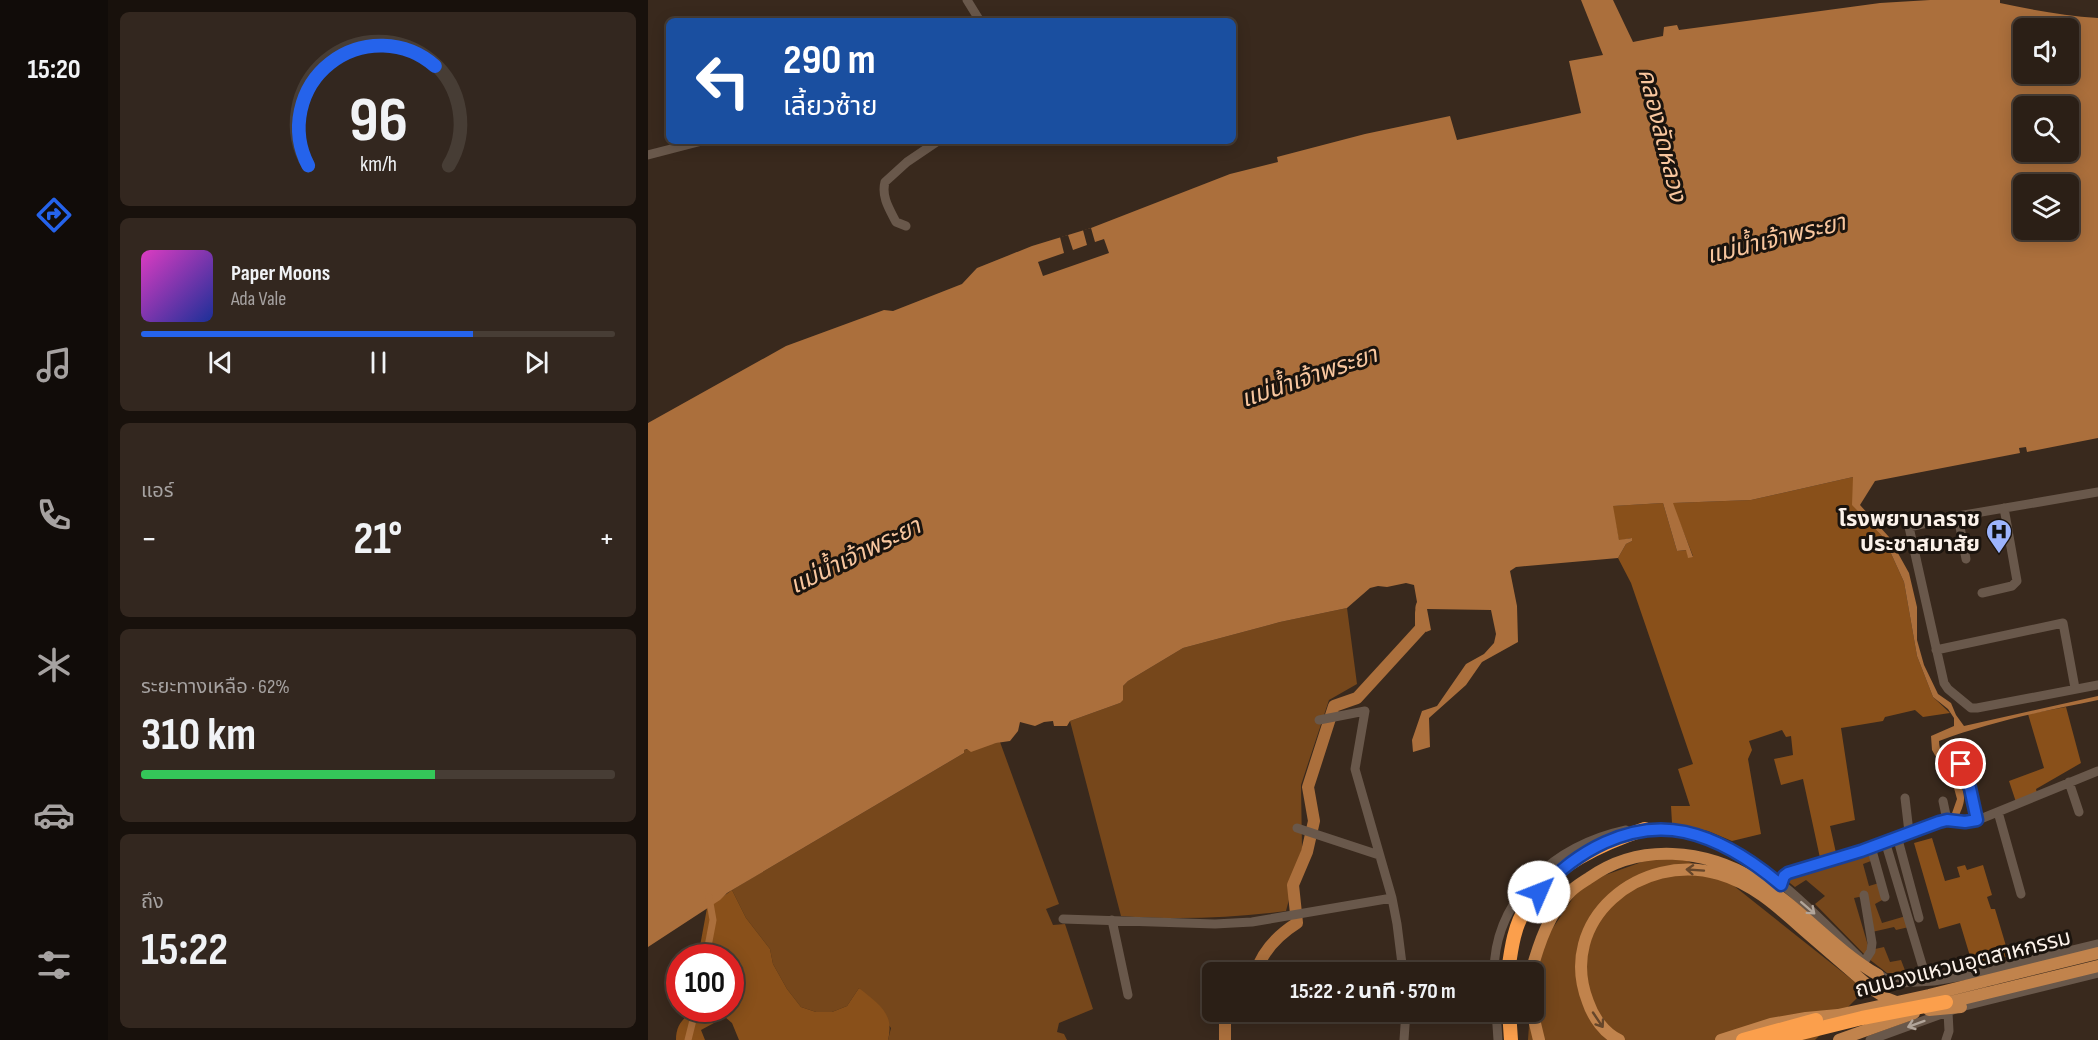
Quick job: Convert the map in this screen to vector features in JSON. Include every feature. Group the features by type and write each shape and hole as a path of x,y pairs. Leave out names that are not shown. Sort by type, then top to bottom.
{"highway":[{"path":"1509,962 1513,938 1526,906 1552,878 1585,853 1615,839 1645,830"},
{"path":"1773,1040 1889,1012 1947,1007"},
{"path":"1743,1040 1794,1024 1838,1015"}],"main road":[{"path":"1534,962 1553,914 1571,891 1611,865 1639,857 1683,853 1702,856 1739,870 1758,881 1803,916 1834,945 1878,975"},
{"path":"1619,1040 1612,1037 1599,1023 1584,994 1580,966 1582,948 1590,926 1602,907 1617,893 1638,881 1660,873 1683,870 1719,873 1749,886 1886,998 1898,1004 1919,1010 1961,1007"},
{"name":"ถนนวงแหวนอุตสาหกรรม","path":"1721,1040 1790,1020 1838,1015 1929,995 2098,952"},
{"name":"ถนนวงแหวนอุตสาหกรรม","path":"1839,1040 1947,1007 2098,966"},
{"path":"1535,1022 1539,1040"}],"street":[{"path":"967,0 978,18"},
{"path":"648,155 690,144"},
{"path":"906,226 896,222 889,208 884,193 885,182 907,162 934,144"},
{"path":"2098,492 1958,516 1910,527 1936,650 1944,683 1948,689 1971,708 2098,685"},
{"path":"1982,593 2012,586 2017,581 2004,508"},
{"path":"1958,516 1966,559"},
{"path":"1936,650 2063,623 2075,688"},
{"path":"1319,720 1365,711 1355,770 1392,898 1402,962"},
{"path":"1961,764 1970,788 1977,820"},
{"path":"1781,885 1784,876 1788,873 1947,820 1965,822 1977,820 2098,771"},
{"path":"2069,782 2079,812"},
{"path":"1905,798 1909,832"},
{"path":"1943,801 1947,820"},
{"path":"1998,812 2021,894"},
{"path":"1299,829 1379,855"},
{"path":"1495,962 1503,928 1527,885 1546,866 1574,847 1601,836 1626,830 1685,832 1719,844 1761,868 1828,926 1878,975 1900,982 1942,980 2098,944"},
{"path":"1897,836 1919,918"},
{"path":"1885,841 1924,971"},
{"path":"1871,847 1885,897"},
{"path":"1864,895 1872,943 1871,951 1864,962"},
{"path":"1063,919 1215,924 1252,922 1392,898"},
{"path":"1112,920 1128,995"},
{"path":"1872,1040 1947,1007 1961,1007 2098,973"},
{"path":"1946,1040 1949,1030 1947,1007"},
{"path":"1404,1040 1405,1022"},
{"path":"1497,1022 1498,1040"}],"shaded area":[{"path":"1853,477 1853,505 1884,538 1904,582 1917,656 1933,697 1950,713 1923,717 1915,710 1885,717 1883,721 1841,728 1855,820 1830,826 1836,853 1820,858 1803,779 1781,785 1774,759 1793,755 1791,736 1786,737 1782,730 1749,741 1752,750 1748,759 1761,834 1732,841 1708,831 1672,823 1671,806 1690,806 1678,769 1693,764 1631,583 1618,558 1626,544 1632,541 1631,538 1619,541 1612,506 1663,503 1677,551 1687,550 1688,557 1693,556 1672,503 1751,500"},
{"path":"1347,608 1357,684 1329,700 1301,785 1302,849 1286,911 1204,918 1121,916 1070,721 1120,703 1123,686 1128,681 1183,648 1280,622"},
{"path":"2066,707 2081,763 2036,789 2037,793 2016,802 2009,781 2044,768 2028,714"},
{"path":"1000,742 1059,904 1046,909 1053,925 1065,924 1093,1009 1059,1023 1057,1032 1064,1034 1067,1040 888,1040 891,1028 859,988 847,1006 832,1012 816,1012 801,1007 787,989 773,964 770,949 746,918 732,890 964,753 964,750"},
{"path":"1932,838 1945,881 1960,877 1957,867 1965,865 1967,870 1983,865 1992,895 1987,897 1991,909 1995,909 2009,956 1973,966 1960,923 1939,929 1914,843"},
{"path":"1868,851 1871,861 1863,864 1869,886 1879,883 1884,899 1875,904 1882,923 1906,916 1909,927 1896,930 1894,927 1872,932 1866,901 1859,897 1854,898 1869,949 1865,955 1815,904 1825,896 1806,880 1795,887 1786,880"},
{"path":"1667,853 1719,874 1865,990 1815,1040 1528,1040 1529,1022 1544,1022 1544,962 1535,962 1536,953 1583,883"},
{"path":"732,890 746,918 770,949 773,964 787,989 801,1007 816,1012 832,1012 847,1006 859,988 878,1004 887,1016 890,1031 888,1040 739,1040 731,1022 744,1022 744,944 700,944 707,908"},
{"path":"1884,947 1890,962 1901,960 1906,973 1887,973 1869,959 1875,949"},
{"path":"681,1022 716,1022 701,1030 705,1040 676,1040"}],"water":[{"path":"1581,0 1613,0 1633,42 1663,36 1664,27 1677,25 1679,30 1880,3 1930,0 2000,0 2000,3 2037,10 2098,18 2098,438 2027,452 2026,447 2019,448 2020,453 1875,481 1860,505 1889,537 1909,573 1917,607 1917,640 1924,665 1938,694 1951,703 1964,726 2098,696 2098,700 1997,723 1939,741 1943,756 1961,784 1963,792 1964,799 1958,818 1951,816 1957,799 1954,788 1932,750 1931,736 1954,726 1954,718 1948,709 1933,697 1917,656 1904,582 1884,538 1852,505 1853,477 1751,500 1673,503 1693,557 1688,558 1686,550 1677,551 1663,503 1613,506 1619,540 1632,538 1618,558 1516,567 1510,571 1517,606 1518,642 1482,662 1466,685 1429,718 1430,747 1413,752 1412,740 1422,711 1437,706 1466,664 1484,654 1494,643 1496,634 1491,610 1427,609 1431,630 1426,632 1416,614 1417,602 1414,585 1406,583 1370,588 1347,608 1280,622 1183,648 1128,681 1123,686 1123,700 1120,703 1070,721 1067,726 1054,726 1053,721 1035,726 1020,722 1018,731 1010,741 996,743 971,752 964,750 964,753 727,893 720,900 648,947 648,423 786,346 884,310 893,311 962,284 977,268 1032,246 1091,228 1230,174 1278,162 1277,157 1365,134 1450,116 1457,140 1581,113 1569,61 1603,55"}],"pier":[{"path":"1091,228 1095,242 1104,239 1109,253 1043,276 1038,262 1064,253 1060,237 1068,235 1073,250 1087,245 1083,230"}],"waterway":[{"path":"1261,962 1272,944 1297,923 1293,885 1307,852 1314,821 1308,787 1334,706 1357,698 1421,628 1421,613"},
{"path":"708,944 713,920 709,897"},
{"path":"688,1040 692,1022"},
{"path":"1225,1022 1225,1040"}],"place":[{"name":"โรงพยาบาลราช ประชาสมาสัย","path":"1999,555"}],"route":[{"path":"1539,892 1552,878 1585,853 1615,839 1645,830 1685,832 1719,844 1761,868 1781,885 1784,876 1788,873 1861,851 1939,822 1977,820 1970,788 1961,764"}],"water label":[{"name":"คลองลัดหลวง","path":"1662,135"},
{"name":"แม่น้ำเจ้าพระยา","path":"1776,239"},
{"name":"แม่น้ำเจ้าพระยา","path":"1309,377"},
{"name":"แม่น้ำเจ้าพระยา","path":"855,556"}]}
